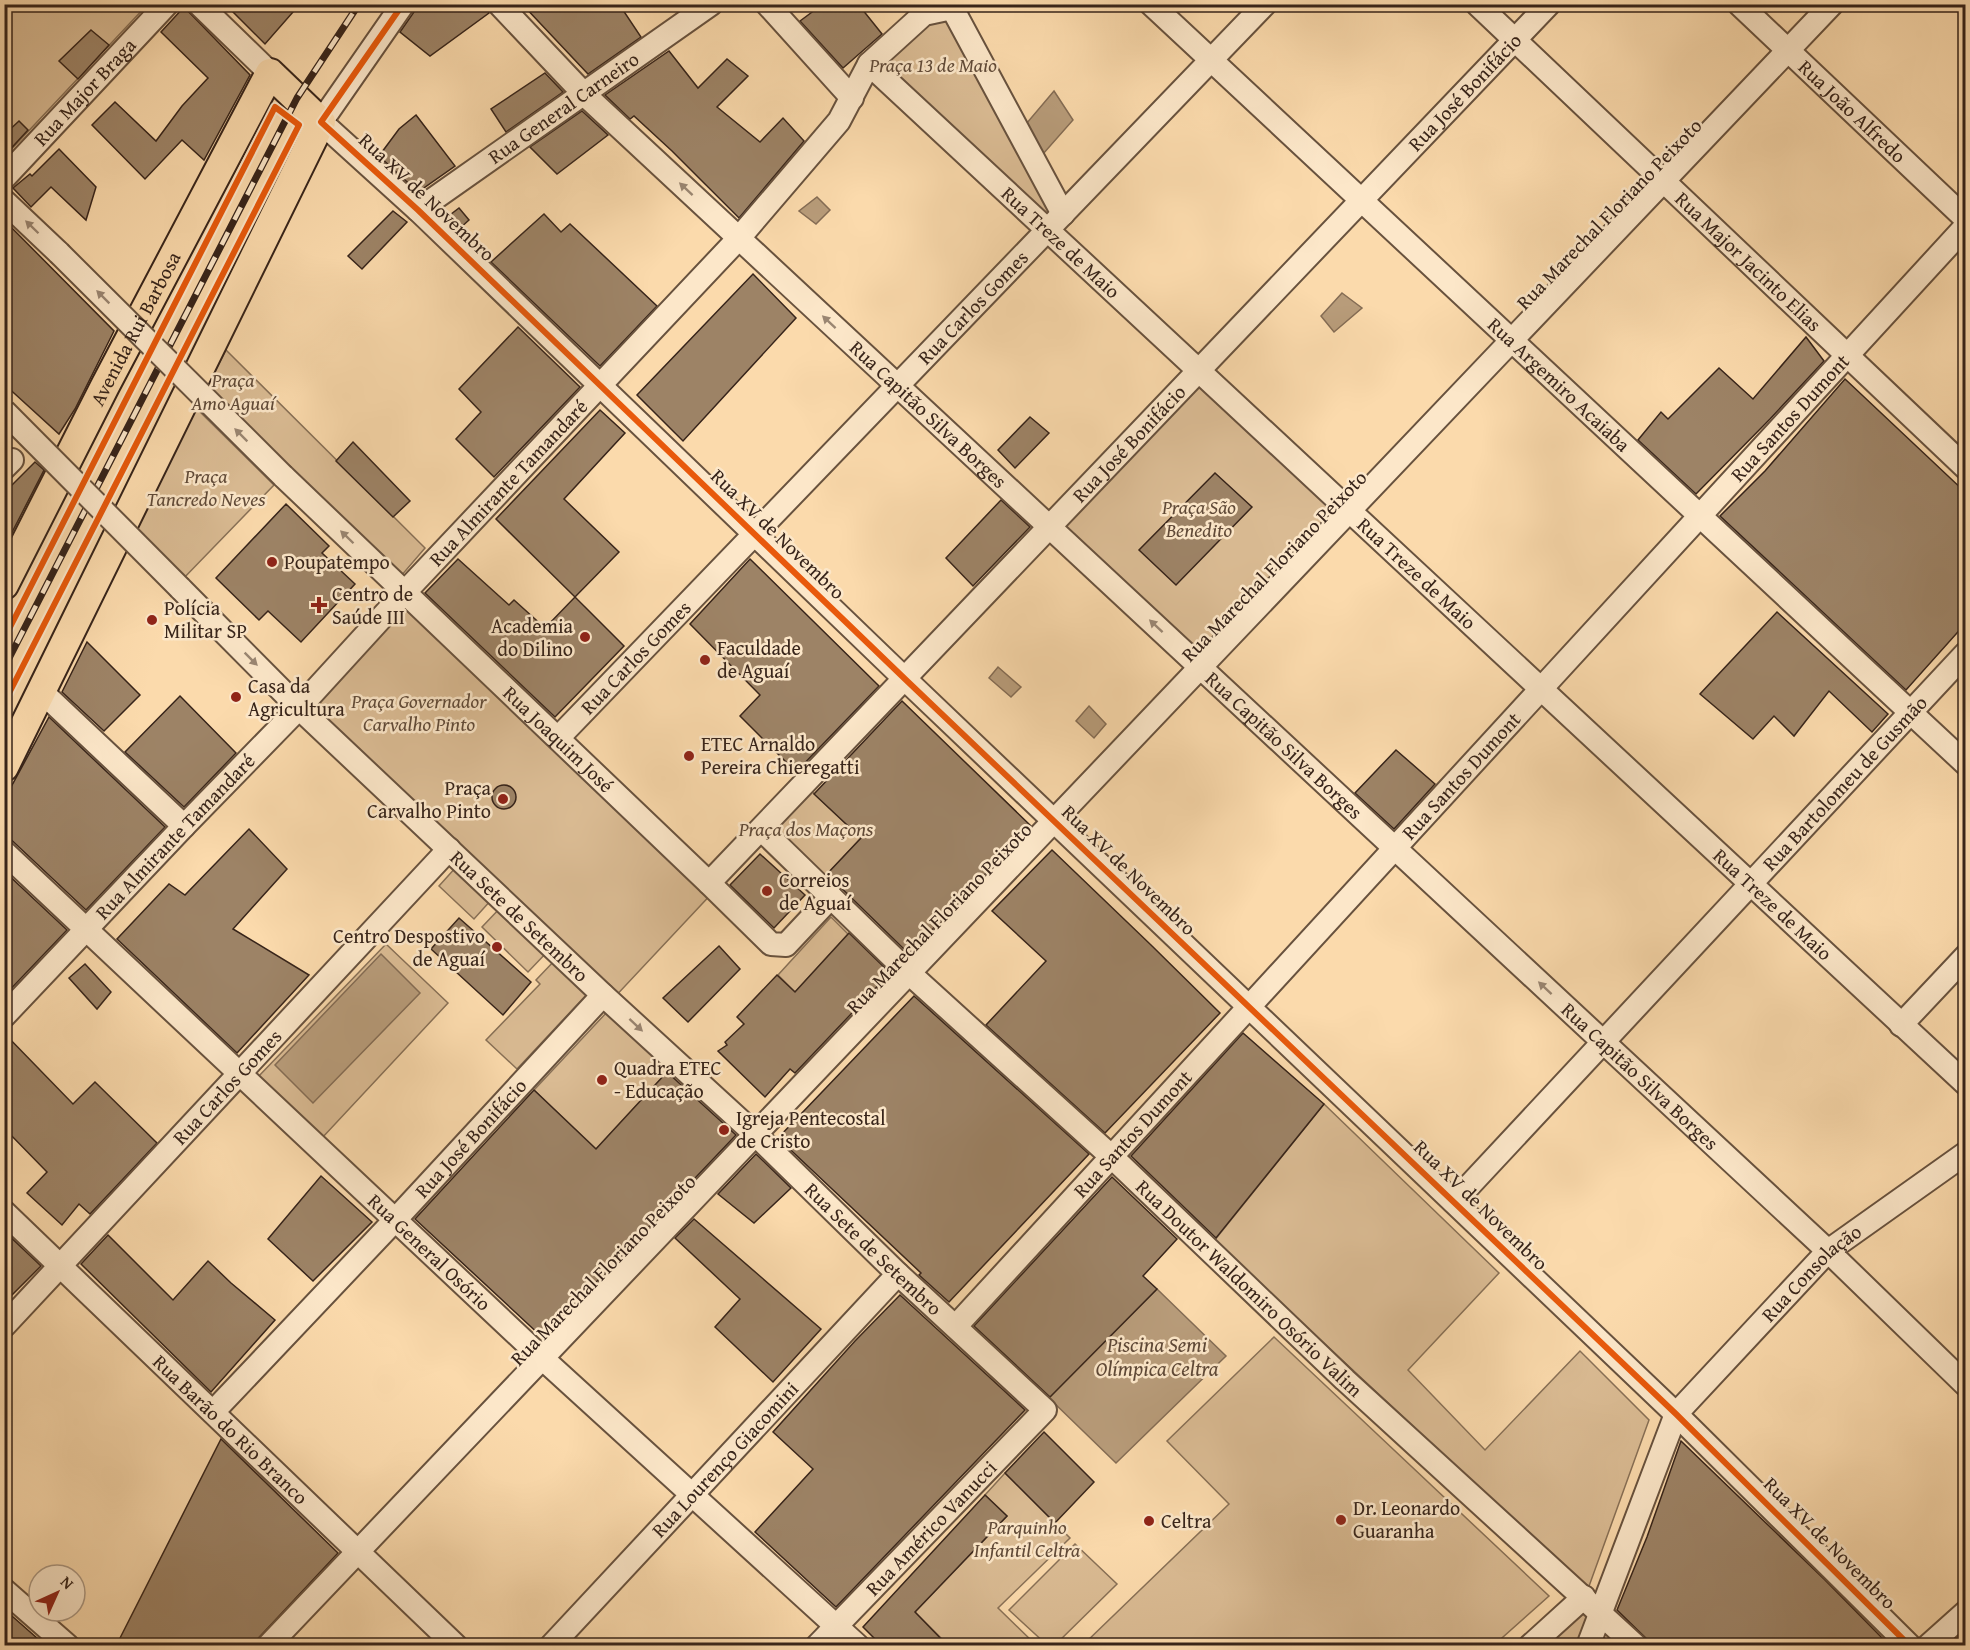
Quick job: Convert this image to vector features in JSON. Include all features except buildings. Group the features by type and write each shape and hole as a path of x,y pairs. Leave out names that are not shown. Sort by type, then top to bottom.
{"main road":[{"name":"Rua XV de Novembro","path":"270,73 321,122"},
{"name":"Avenida Rui Barbosa","path":"4,585 105,386 270,73"},
{"path":"4,766 321,122"}],"street":[{"name":"Rua Major Braga","path":"4,178 167,4"},
{"name":"Rua XV de Novembro","path":"199,4 270,73"},
{"path":"321,122 403,4"},
{"name":"Rua Capitão Silva Borges","path":"500,4 585,95 1828,1251 1965,1385"},
{"name":"Rua General Carneiro","path":"418,210 585,95 711,4"},
{"path":"767,4 852,98"},
{"name":"Rua Argemiro Acaiaba","path":"1151,4 1965,764"},
{"name":"Rua Carlos Gomes","path":"558,738 1265,4"},
{"name":"Rua Major Jacinto Elias","path":"1477,4 1965,468"},
{"name":"Rua José Bonifácio","path":"709,883 1549,4"},
{"name":"Rua João Alfredo","path":"1739,4 1965,219"},
{"name":"Rua Marechal Floriano Peixoto","path":"268,1646 1832,4"},
{"name":"Rua Almirante Tamandaré","path":"4,1016 184,825 299,708 405,592 739,238 839,121 869,64 924,14 952,6"},
{"name":"Rua Treze de Maio","path":"952,6 1055,222"},
{"name":"Rua Treze de Maio","path":"869,64 1055,222 1198,370 1965,1084"},
{"name":"Rua XV de Novembro","path":"321,122 418,210 905,680 1676,1414 1910,1646"},
{"name":"Rua Joaquim José","path":"4,201 283,476 771,944 786,945 831,897"},
{"name":"Rua Santos Dumont","path":"956,1326 1965,226"},
{"name":"Rua Sete de Setembro","path":"4,411 299,708 603,995 755,1134 898,1274 1045,1410"},
{"name":"Rua Bartolomeu de Gusmão","path":"1454,1202 1965,653"},
{"path":"42,692 184,825"},
{"name":"Rua Doutor Waldomiro Osório Valim","path":"762,830 909,973 1112,1157 1345,1380 1636,1646"},
{"name":"Rua Carlos Gomes","path":"4,1326 449,849"},
{"name":"Rua General Osório","path":"4,852 542,1358 858,1646"},
{"path":"1901,1025 1965,956"},
{"name":"Rua José Bonifácio","path":"213,1412 603,995"},
{"name":"Rua Consolação","path":"1676,1414 1828,1251 1965,1152"},
{"name":"Rua Barão do Rio Branco","path":"4,1212 456,1646"},
{"name":"Rua Lourenço Giacomini","path":"551,1646 898,1274"},
{"name":"Rua Américo Vanucci","path":"817,1646 1045,1410"},
{"path":"1588,1646 1676,1414"},
{"path":"4,1590 68,1646"},
{"path":"1530,1646 1584,1597"},
{"path":"1928,1646 1965,1612"}],"green space":[{"path":"5,5 147,5 5,156"},
{"name":"Praça 13 de Maio","path":"942,9 1063,214 1047,230 869,64"},
{"name":"Praça Amo Aguaí","path":"226,350 425,548 395,583 202,396"},
{"name":"Praça São Benedito","path":"1198,370 1349,511 1200,667 1049,527"},
{"name":"Praça Tancredo Neves","path":"193,405 274,485 181,581 131,532"},
{"name":"Praça Governador Carvalho Pinto","path":"405,592 716,889 611,1001 299,708"},
{"name":"Praça dos Maçons","path":"805,785 861,838 818,884 762,830"},
{"path":"457,866 492,899 474,919 439,886"},
{"path":"501,907 548,951 528,972 482,927"},
{"path":"831,917 848,934 795,992 778,975"},
{"path":"386,944 448,1003 322,1138 257,1078"},
{"path":"556,959 590,991 517,1069 486,1040 540,984 536,980"},
{"name":"Quadra ETEC - Educação","path":"607,1012 670,1069 596,1149 534,1090"},
{"path":"1324,1104 1499,1273 1408,1370 1485,1450 1580,1351 1649,1420 1588,1589 1214,1241"},
{"name":"Dr. Leonardo Guaranha","path":"1274,1337 1549,1596 1494,1645 1083,1645 1229,1504 1167,1441"},
{"name":"Parquinho Infantil Celtra","path":"1005,1473 1070,1538 998,1608 1036,1645 948,1645 915,1612 1007,1516 985,1495"},
{"path":"1075,1544 1117,1584 1055,1645 1047,1645 1009,1610"},
{"path":"1584,1597 1601,1613 1588,1645 1530,1646"}],"water":[{"path":"1054,91 1073,120 1043,154 1026,124"},
{"path":"817,197 830,210 816,224 799,211"},
{"path":"1342,293 1362,308 1334,332 1321,316"},
{"path":"998,667 1021,687 1011,697 989,678"},
{"path":"1089,706 1106,724 1094,738 1076,721"},
{"path":"381,954 420,993 313,1103 275,1065"},
{"name":"Piscina Semi Olímpica Celtra","path":"1157,1289 1226,1356 1116,1463 1049,1398"}],"railway":[{"path":"4,668 297,98 359,4"}],"cycle path":[{"path":"403,4 321,122 418,210 905,679 1676,1414 1910,1646"},
{"path":"4,639 275,107 299,125 4,703"}],"place":[{"name":"Poupatempo","path":"272,562"},
{"name":"Centro de Saúde III","path":"319,605"},
{"name":"Polícia Militar SP","path":"152,620"},
{"name":"Academia do Dilino","path":"585,637"},
{"name":"Faculdade de Aguaí","path":"705,660"},
{"name":"Casa da Agricultura","path":"236,697"},
{"name":"ETEC Arnaldo Pereira Chieregatti","path":"689,756"},
{"name":"Praça Carvalho Pinto","path":"503,799"},
{"name":"Correios de Aguaí","path":"767,891"},
{"name":"Centro Despostivo de Aguaí","path":"497,947"},
{"name":"Quadra ETEC - Educação","path":"602,1080"},
{"name":"Igreja Pentecostal de Cristo","path":"724,1130"},
{"name":"Dr. Leonardo Guaranha","path":"1341,1520"},
{"name":"Celtra","path":"1149,1521"}]}
